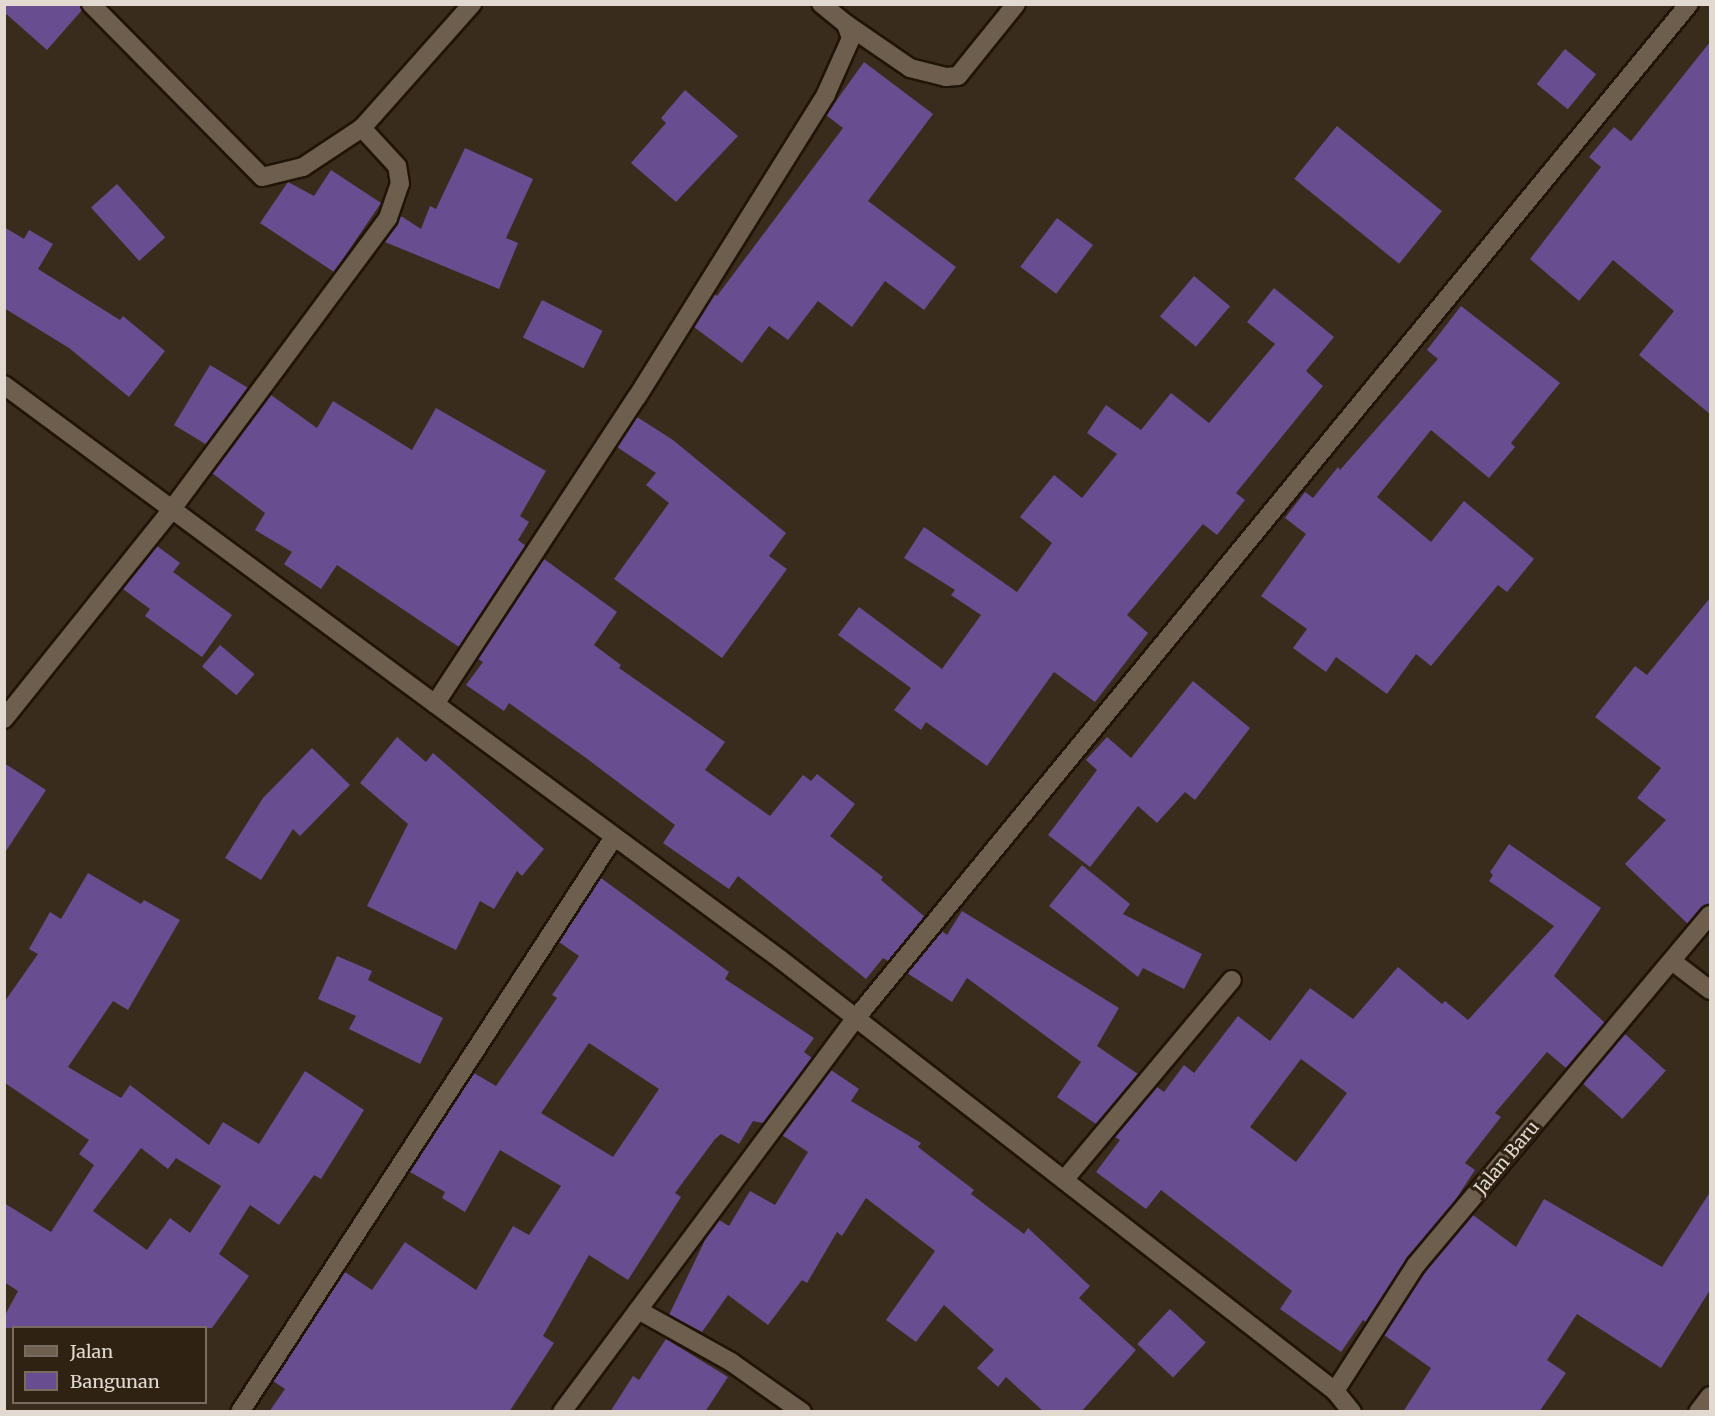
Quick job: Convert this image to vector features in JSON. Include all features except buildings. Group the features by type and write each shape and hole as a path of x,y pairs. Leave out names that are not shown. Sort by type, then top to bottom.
{"street":[{"path":"91,4 262,177 303,167 362,128 472,4"},
{"path":"821,4 910,68 946,77 958,76 1016,4"},
{"path":"562,1412 856,1018 1689,4"},
{"path":"435,704 637,397 826,94 851,38 846,24"},
{"path":"4,719 172,509 388,218 399,184 397,166 362,128"},
{"path":"4,385 856,1018 1335,1391 1352,1412"},
{"path":"240,1412 614,837"},
{"name":"Jalan Baru","path":"1335,1391 1416,1265 1710,915"},
{"path":"1672,961 1710,990"},
{"path":"1064,1180 1233,980"},
{"path":"638,1310 731,1362 802,1412"},
{"path":"1698,1412 1710,1396"}]}
